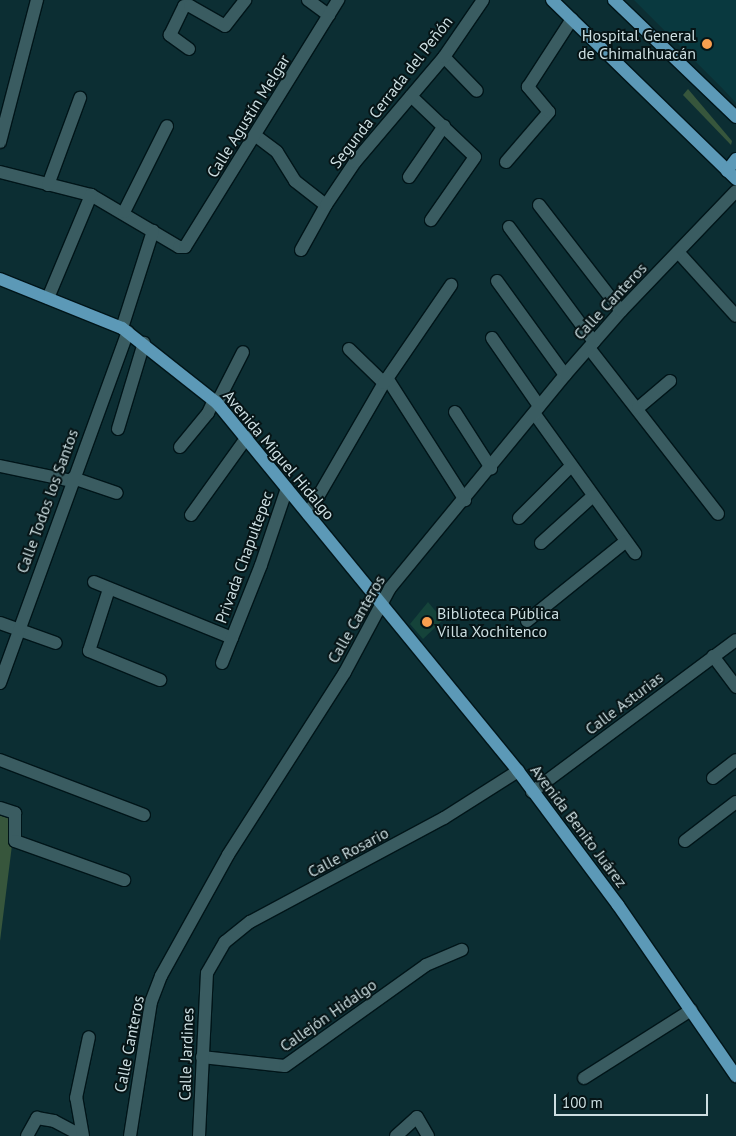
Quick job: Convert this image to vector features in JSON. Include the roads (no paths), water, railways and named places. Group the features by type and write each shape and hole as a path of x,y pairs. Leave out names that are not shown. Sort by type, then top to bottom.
{"main road":[{"path":"552,0 732,175"},
{"path":"614,0 736,117"},
{"path":"732,175 736,159"},
{"name":"Avenida Miguel Hidalgo","path":"0,279 125,330 216,402 247,437 382,606"},
{"name":"Avenida Benito Juárez","path":"382,606 518,771 618,905 736,1076"}],"street":[{"path":"0,142 37,0"},
{"path":"189,49 170,35 184,6 190,6 226,26 245,0"},
{"path":"308,0 329,15"},
{"name":"Calle Agustín Melgar","path":"153,231 183,248 256,136 338,0"},
{"name":"Segunda Cerrada del Peñón","path":"301,250 326,205 355,162 444,56 483,0"},
{"path":"506,162 548,112 528,87 572,20"},
{"path":"444,56 477,91"},
{"path":"411,96 444,126 475,159 431,220"},
{"path":"48,185 80,98"},
{"path":"124,212 167,126"},
{"path":"410,177 444,126"},
{"path":"256,136 277,152 295,181 326,205"},
{"path":"0,172 91,196 124,212 153,231"},
{"name":"Calle Canteros","path":"130,1136 151,1002 162,976 224,863 345,672 390,588 465,500 565,375 621,311 736,191"},
{"path":"48,298 91,196"},
{"path":"539,205 621,311"},
{"path":"510,227 592,345 718,514"},
{"name":"Calle Todos los Santos","path":"0,683 125,330 153,231"},
{"path":"678,252 736,316"},
{"path":"497,281 565,375"},
{"path":"308,514 385,381 451,285"},
{"path":"492,338 571,466 635,553"},
{"path":"118,430 144,344"},
{"path":"349,348 385,381 465,500"},
{"path":"180,447 216,402 243,352"},
{"path":"638,408 670,381"},
{"path":"455,412 491,468"},
{"path":"191,515 247,437"},
{"path":"0,466 72,479 117,493"},
{"path":"519,518 571,466"},
{"name":"Privada Chapultepec","path":"222,664 287,488"},
{"path":"541,543 593,496"},
{"path":"527,621 626,541"},
{"name":"Privada Chapultepec","path":"94,582 232,638"},
{"path":"109,589 89,651 160,680"},
{"path":"0,623 56,643"},
{"name":"Calle Asturias","path":"532,792 736,640"},
{"path":"713,656 736,687"},
{"path":"0,760 144,815"},
{"path":"713,778 736,760"},
{"name":"Calle Rosario","path":"207,973 214,956 236,931 444,818 518,771"},
{"path":"685,841 736,802"},
{"path":"0,808 15,813 15,841 124,880"},
{"name":"Callejón Hidalgo","path":"202,1057 285,1066 426,965 462,950"},
{"name":"Calle Jardines","path":"199,1136 207,973"},
{"path":"584,1078 691,1010"},
{"path":"83,1136 76,1098 78,1075 89,1037"},
{"path":"396,1136 417,1117 428,1136"},
{"path":"28,1136 37,1118 54,1121 83,1136"}],"place":[{"name":"Hospital General de Chimalhuacán","path":"707,44"},
{"name":"Biblioteca Pública Villa Xochitenco","path":"427,622"}]}
